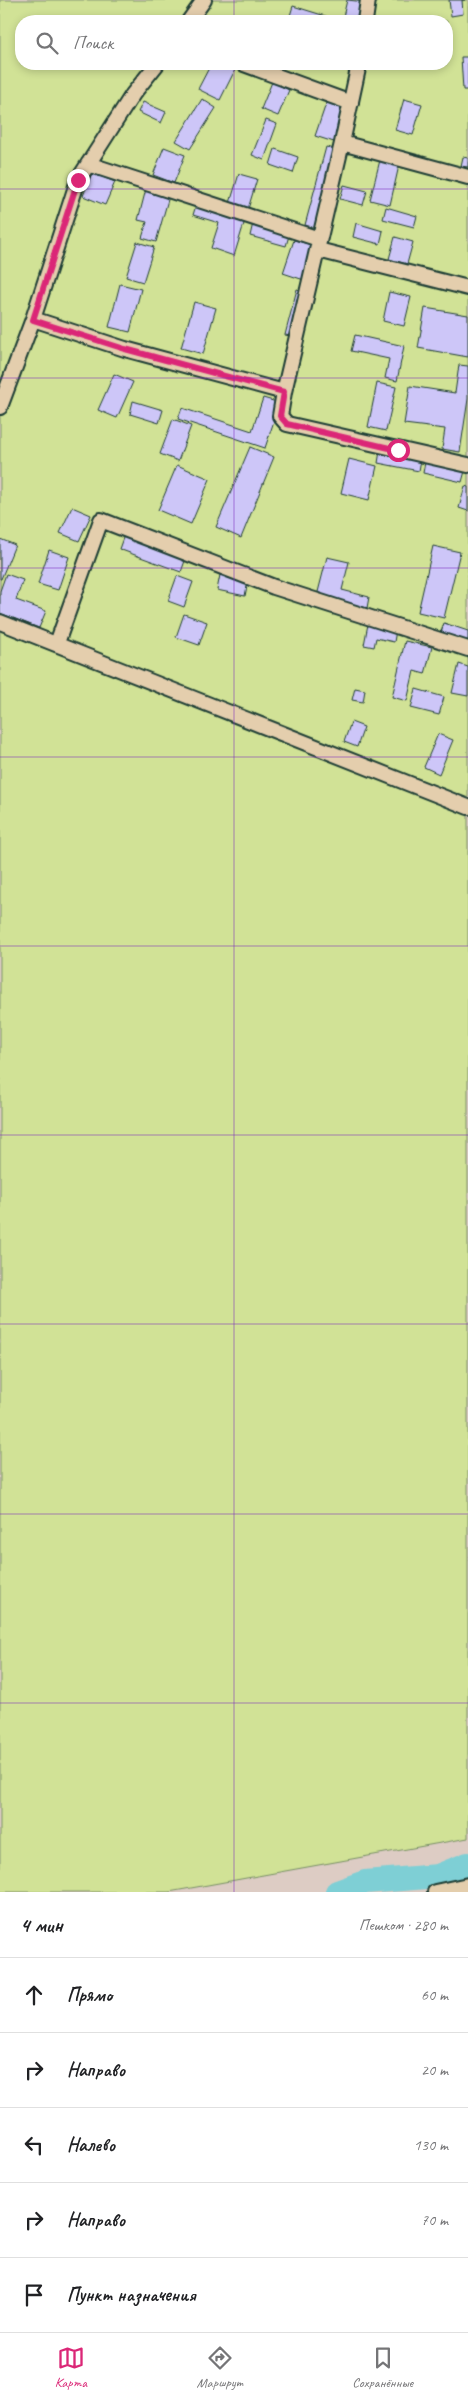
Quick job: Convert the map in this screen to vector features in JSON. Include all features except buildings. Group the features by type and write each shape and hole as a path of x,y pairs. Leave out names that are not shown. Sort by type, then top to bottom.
{"street":[{"path":"194,15 204,0"},
{"path":"366,15 368,0"},
{"path":"0,406 33,320 76,186 133,94 152,70"},
{"path":"261,70 352,103"},
{"path":"358,70 280,416 287,424 468,465"},
{"path":"342,142 468,177"},
{"path":"88,164 318,245 468,288"},
{"path":"33,320 125,349 284,392"},
{"path":"57,643 101,520 274,587 468,649"},
{"path":"0,622 468,807"},
{"path":"435,1892 468,1885"}],"green space":[{"path":"0,0 468,0 468,1838 169,1892 0,1892"}],"waterway":[{"path":"337,1892 365,1882 438,1876 468,1864"}],"route":[{"path":"78,180 33,320 125,349 284,392 280,416 287,424 398,450"}]}
